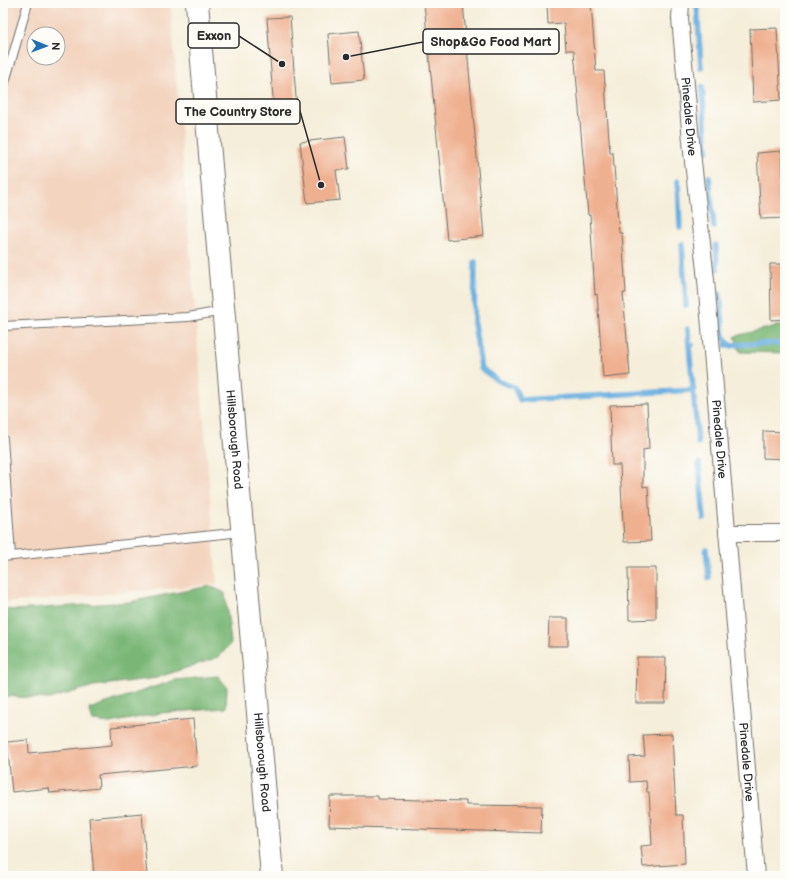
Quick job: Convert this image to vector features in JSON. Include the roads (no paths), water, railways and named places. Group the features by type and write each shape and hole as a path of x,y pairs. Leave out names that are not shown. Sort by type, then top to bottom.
{"main road":[{"name":"Hillsborough Road","path":"197,3 272,876"}],"street":[{"name":"Pinedale Drive","path":"681,3 680,18 692,152 706,280 756,876"},
{"path":"727,533 785,534"}],"lane":[{"path":"3,89 28,3"},
{"path":"3,326 188,317 223,311"},
{"path":"3,439 7,557 242,532"}],"waterway":[{"path":"697,3 701,68"},
{"path":"702,87 707,151"},
{"path":"709,177 714,227"},
{"path":"678,181 680,227"},
{"path":"682,244 686,305"},
{"path":"716,245 717,269"},
{"path":"475,262 474,323 481,368 498,381 514,387 520,400 694,390"},
{"path":"720,294 724,338 732,346"},
{"path":"688,329 689,345"},
{"path":"726,345 785,343"},
{"path":"692,345 689,345 698,443"},
{"path":"699,463 704,519"},
{"path":"706,549 709,578"}],"place":[{"name":"Shop&Go Food Mart","path":"346,57"},
{"name":"Exxon","path":"282,64"},
{"name":"The Country Store","path":"321,185"}]}
